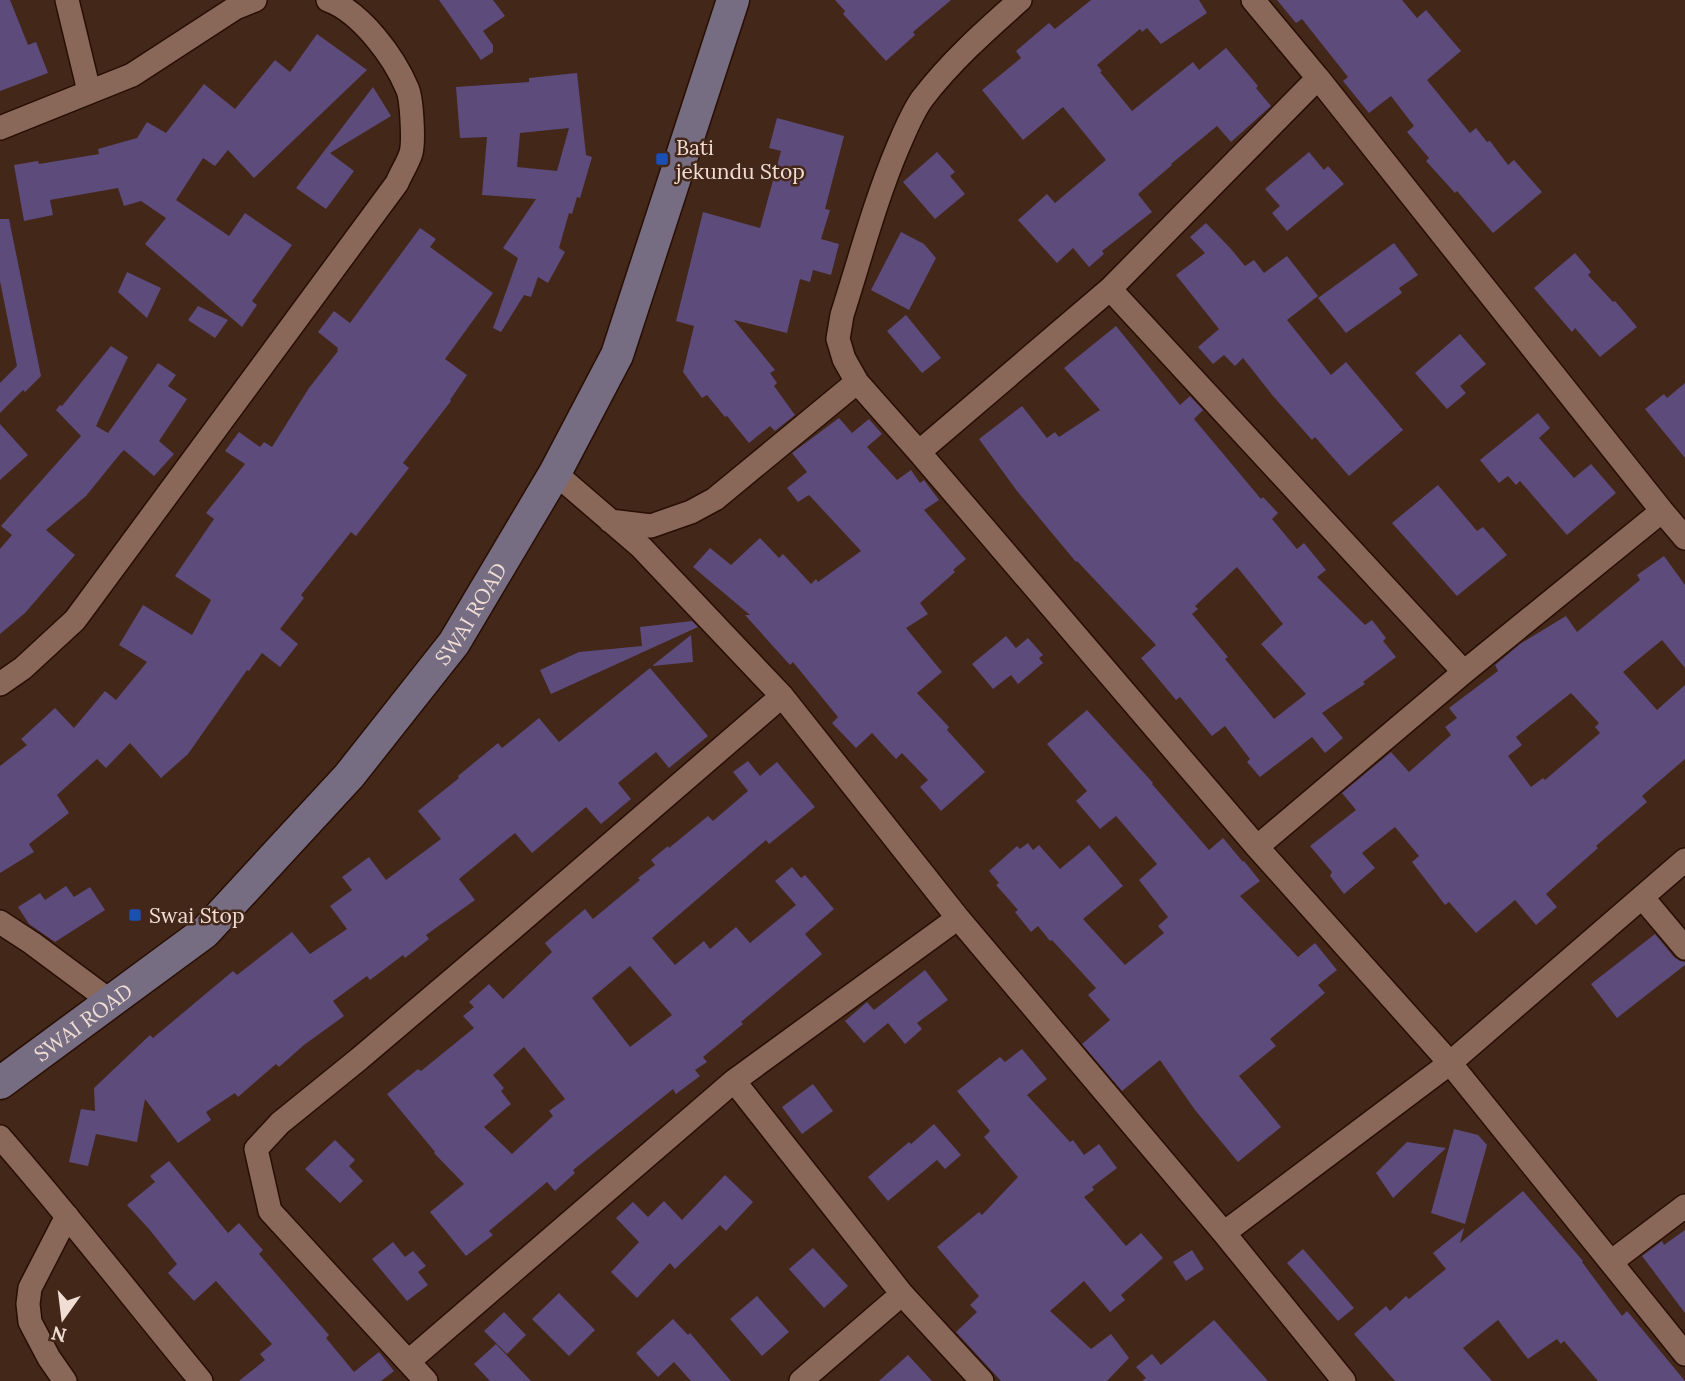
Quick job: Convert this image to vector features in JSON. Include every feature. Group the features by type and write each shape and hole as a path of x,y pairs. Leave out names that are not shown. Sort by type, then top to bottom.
{"street":[{"path":"67,0 89,91"},
{"path":"0,128 132,75 234,8 255,0"},
{"path":"0,684 75,620 402,173 411,153 412,126 408,90 387,51 364,24 328,0"},
{"name":"SWAI ROAD","path":"0,1083 205,932 349,776 454,643 555,473 617,355 733,0"},
{"path":"1020,0 978,37 921,100 906,128 892,161 842,315 838,339 844,359 857,382 1257,847 1450,1063 1685,1353"},
{"path":"1253,0 1685,538"},
{"path":"919,452 1110,289 1318,78"},
{"path":"1110,289 1464,672"},
{"path":"610,521 650,526 691,512 715,499 857,382"},
{"path":"555,473 641,547 782,696 958,918 1224,1233 1344,1381"},
{"path":"1257,847 1464,672 1662,511"},
{"path":"426,1381 270,1211 256,1149 280,1123 359,1059 782,696"},
{"path":"1224,1233 1450,1063 1685,860"},
{"path":"1642,897 1685,948"},
{"path":"409,1361 734,1081 958,918"},
{"path":"0,922 110,1001"},
{"path":"734,1081 902,1294 982,1381"},
{"path":"0,1138 100,1255 133,1300 201,1381"},
{"path":"1611,1262 1685,1206"},
{"path":"65,1381 30,1322 28,1304 30,1288 67,1216"},
{"path":"801,1381 902,1294"}],"building":[{"path":"0,0 10,0 28,45 36,42 48,73 0,91"},
{"path":"439,0 493,0 505,16 483,31 493,45 493,52 481,60"},
{"path":"835,0 951,0 913,32 915,35 886,61 843,14 845,11"},
{"path":"1091,0 1199,0 1207,13 1161,44 1147,28 1142,32 1140,29 1097,65 1132,111 1193,62 1199,70 1226,48 1271,106 1231,142 1217,126 1171,164 1138,194 1152,212 1102,251 1104,254 1089,267 1073,248 1057,263 1018,220 1047,194 1055,203 1106,160 1063,107 1023,140 982,90 1021,58 1016,51 1049,23 1055,29"},
{"path":"1277,0 1402,0 1417,18 1426,10 1461,51 1427,80 1470,133 1476,128 1508,165 1514,160 1542,192 1493,233 1457,191 1455,193 1426,161 1429,158 1407,132 1414,126 1391,96 1369,113 1343,81 1348,77 1302,19 1296,23"},
{"path":"317,34 367,70 254,178 228,150 215,166 203,158 176,200 229,236 245,213 292,245 252,301 257,305 242,327 145,244 166,218 141,201 124,206 118,188 50,200 53,215 24,221 14,165 38,161 39,164 99,154 98,149 137,138 147,122 166,133 204,84 235,109 275,60 290,72"},
{"path":"577,73 586,155 592,157 580,198 577,197 572,214 569,213 559,248 565,252 548,283 538,277 531,297 524,295 501,332 493,328 518,258 503,248 536,199 482,195 487,137 460,138 456,87 529,82 529,78","holes":["569,128 557,171 517,167 520,133"]},
{"path":"373,87 391,116 330,153 354,171 326,209 296,188"},
{"path":"777,118 844,136 825,209 830,210 821,239 839,244 831,275 813,270 810,282 800,279 787,333 734,320 775,370 770,373 777,383 774,386 795,415 775,431 770,426 749,443 707,395 702,398 683,372 694,326 676,321 703,212 760,228 781,151 769,148"},
{"path":"937,152 955,172 950,176 965,194 935,219 903,182"},
{"path":"1309,152 1324,170 1328,166 1344,184 1287,231 1272,213 1280,206 1265,189"},
{"path":"0,219 9,219 41,376 0,413 0,383 17,366 0,281"},
{"path":"1206,223 1245,266 1254,260 1264,273 1287,256 1318,296 1287,320 1331,375 1346,362 1403,430 1349,476 1315,437 1312,440 1243,358 1235,366 1224,355 1213,364 1198,347 1219,329 1176,275 1205,253 1190,237"},
{"path":"420,228 436,239 430,247 493,293 445,359 467,375 451,401 403,463 409,468 356,536 351,532 301,595 304,598 280,629 298,644 280,667 262,653 188,754 161,778 130,743 106,768 97,759 57,795 69,813 29,844 34,852 0,873 0,766 27,745 21,739 55,708 74,728 105,691 116,700 147,662 119,645 143,605 192,635 211,600 175,576 214,519 206,513 245,464 225,451 239,432 260,447 264,442 272,447 309,388 338,351 338,348 318,332 334,311 350,323"},
{"path":"901,232 924,244 936,258 909,310 871,290"},
{"path":"1394,243 1418,275 1399,288 1402,293 1346,333 1318,298"},
{"path":"1575,253 1591,272 1588,275 1637,327 1600,357 1575,328 1572,332 1534,288"},
{"path":"127,272 161,288 147,318 118,292"},
{"path":"198,306 228,320 215,338 188,320"},
{"path":"906,315 941,358 922,373 887,331"},
{"path":"1116,326 1180,405 1190,396 1203,410 1194,419 1261,499 1263,497 1278,513 1272,519 1297,549 1304,543 1326,570 1317,577 1365,625 1372,620 1386,638 1383,641 1396,657 1363,682 1365,684 1322,713 1343,738 1325,753 1312,737 1260,777 1247,762 1250,759 1225,726 1212,736 1180,697 1176,700 1141,658 1156,645 1076,562 1017,491 979,439 1022,406 1047,438 1055,432 1059,437 1100,410 1064,368","holes":["1237,567 1283,624 1261,644 1306,694 1274,719 1192,614 1198,609 1195,606"]},
{"path":"1460,334 1486,364 1460,386 1466,393 1447,409 1415,373"},
{"path":"111,346 128,357 96,426 108,433 158,363 176,375 168,386 187,399 159,441 174,454 154,476 124,450 86,496 46,530 75,555 25,613 0,634 0,549 12,535 1,526 81,436 56,410"},
{"path":"1685,383 1685,458 1645,409 1664,394 1667,398"},
{"path":"1538,413 1550,428 1539,438 1574,478 1591,464 1616,493 1567,535 1520,481 1516,485 1508,476 1499,483 1480,460"},
{"path":"839,418 852,433 869,419 882,434 867,447 897,480 911,470 920,483 924,480 939,500 924,510 966,559 920,603 928,614 906,628 942,672 917,693 985,772 941,811 920,787 928,780 902,753 896,759 872,733 856,748 832,723 838,717 793,662 790,665 745,615 750,615 693,567 710,548 731,565 760,538 779,558 783,554 811,584 816,579 818,582 861,551 809,495 798,502 787,488 807,472 792,453"},
{"path":"0,424 28,455 0,480"},
{"path":"1438,485 1477,531 1483,527 1507,555 1457,596 1392,523"},
{"path":"1664,556 1685,585 1685,668 1662,640 1623,672 1657,710 1685,685 1685,759 1642,796 1647,802 1546,894 1557,907 1536,925 1515,900 1476,933 1449,902 1445,905 1412,862 1419,856 1395,827 1362,853 1375,868 1344,894 1330,876 1332,872 1310,846 1356,810 1342,793 1391,752 1409,772 1451,735 1445,727 1457,718 1449,708 1498,671 1495,665 1520,644 1566,616 1577,632 1640,580 1637,575","holes":["1571,693 1599,723 1595,727 1600,733 1545,780 1543,778 1531,787 1508,756 1522,745 1516,737"]},
{"path":"692,621 698,627 551,694 540,670 579,652 642,646 640,627"},
{"path":"691,635 693,662 652,666"},
{"path":"1006,636 1016,648 1028,638 1043,655 1039,658 1043,663 1018,684 1011,675 993,689 972,664"},
{"path":"650,668 708,736 669,768 656,752 618,783 631,799 601,824 586,807 532,853 515,833 459,879 475,900 426,935 429,939 405,958 403,955 370,980 367,976 333,1001 344,1016 279,1067 276,1064 238,1097 235,1093 206,1112 211,1120 178,1143 145,1099 137,1142 96,1134 88,1166 69,1162 81,1109 95,1111 94,1088 150,1035 153,1038 233,971 237,975 292,932 310,954 347,929 330,906 352,890 342,877 369,857 386,880 441,839 418,811 459,778 458,776 498,743 502,748 539,718 559,742"},
{"path":"1087,710 1209,850 1223,838 1244,861 1260,881 1240,896 1298,957 1315,943 1337,970 1318,985 1325,993 1270,1039 1276,1046 1239,1076 1281,1127 1238,1162 1195,1110 1160,1060 1122,1091 1082,1044 1110,1020 1088,995 1096,988 1038,926 1031,932 1015,912 1018,910 996,885 999,883 989,871 1017,846 1020,849 1028,843 1033,850 1039,845 1060,869 1089,845 1123,886 1083,919 1125,965 1164,933 1158,926 1168,917 1139,880 1157,864 1116,816 1100,829 1076,801 1087,791 1047,744"},
{"path":"748,761 760,776 777,762 815,807 769,844 766,840 652,938 675,965 704,941 710,949 736,927 750,943 796,905 775,881 792,867 801,878 805,875 834,909 805,934 822,954 703,1057 707,1062 695,1070 700,1076 676,1094 673,1089 573,1170 575,1173 555,1191 547,1182 489,1231 493,1235 466,1256 430,1212 464,1184 434,1153 387,1094 418,1069 421,1071 474,1028 463,1016 474,1007 469,1002 489,984 503,999 552,952 545,943 585,909 593,919 655,865 651,860 708,816 713,821 748,791 733,772","holes":["630,966 672,1015 630,1047 592,998","524,1047 565,1099 549,1111 553,1116 512,1154 484,1127 511,1104 501,1091 504,1088 493,1075"]},
{"path":"66,886 74,897 90,887 105,910 55,942 29,924 18,907 40,893 45,900"},
{"path":"1655,934 1674,957 1685,962 1685,965 1617,1018 1591,984"},
{"path":"925,970 948,1000 917,1023 922,1029 905,1044 888,1023 864,1043 845,1021 867,1002 874,1010"},
{"path":"1022,1049 1047,1079 1027,1095 1070,1142 1073,1140 1084,1155 1099,1144 1117,1168 1092,1187 1094,1190 1084,1197 1126,1246 1141,1233 1163,1258 1121,1295 1125,1300 1110,1312 1084,1281 1050,1311 1091,1349 1111,1334 1129,1358 1107,1381 1001,1381 956,1332 977,1312 970,1305 979,1296 937,1247 979,1212 982,1215 1018,1177 984,1137 990,1131 957,1091 1000,1057 1005,1062"},
{"path":"813,1084 833,1111 802,1134 782,1107"},
{"path":"934,1124 961,1155 945,1169 937,1160 888,1201 868,1177"},
{"path":"1454,1129 1478,1135 1487,1145 1465,1224 1431,1213"},
{"path":"335,1140 355,1160 349,1166 363,1181 340,1203 305,1169"},
{"path":"1407,1142 1446,1148 1393,1198 1376,1173"},
{"path":"169,1161 228,1233 239,1223 263,1250 259,1254 329,1335 326,1338 354,1372 379,1352 394,1371 381,1381 239,1381 265,1360 260,1354 272,1344 216,1281 194,1301 168,1273 177,1264 127,1205 155,1182 150,1176"},
{"path":"725,1175 753,1202 726,1231 720,1225 675,1269 670,1263 637,1298 611,1272 639,1242 616,1218 633,1202 648,1217 664,1201 682,1220"},
{"path":"1523,1191 1583,1261 1622,1316 1627,1311 1685,1381 1598,1381 1564,1341 1561,1344 1557,1339 1528,1359 1498,1320 1463,1348 1492,1381 1395,1381 1354,1334 1386,1306 1390,1311 1406,1296 1409,1299 1446,1269 1433,1253 1464,1228 1460,1243"},
{"path":"1685,1230 1685,1313 1642,1256 1662,1241 1664,1245"},
{"path":"393,1242 405,1257 413,1251 426,1266 418,1272 428,1285 407,1301 372,1259"},
{"path":"813,1248 848,1286 824,1308 789,1269"},
{"path":"1303,1249 1354,1308 1338,1321 1287,1263"},
{"path":"1192,1250 1204,1269 1186,1281 1173,1262"},
{"path":"559,1293 595,1330 569,1356 532,1319"},
{"path":"757,1296 789,1332 762,1356 730,1319"},
{"path":"504,1312 526,1335 507,1354 484,1331"},
{"path":"673,1319 688,1335 690,1333 731,1381 691,1381 674,1362 658,1377 636,1353"},
{"path":"1214,1320 1268,1381 1142,1381 1146,1378 1136,1367 1152,1354 1161,1365"},
{"path":"496,1344 531,1381 490,1381 474,1364"},
{"path":"908,1355 932,1381 879,1381"}],"place":[{"name":"Bati jekundu Stop","path":"662,159"},
{"name":"Swai Stop","path":"135,915"}]}
